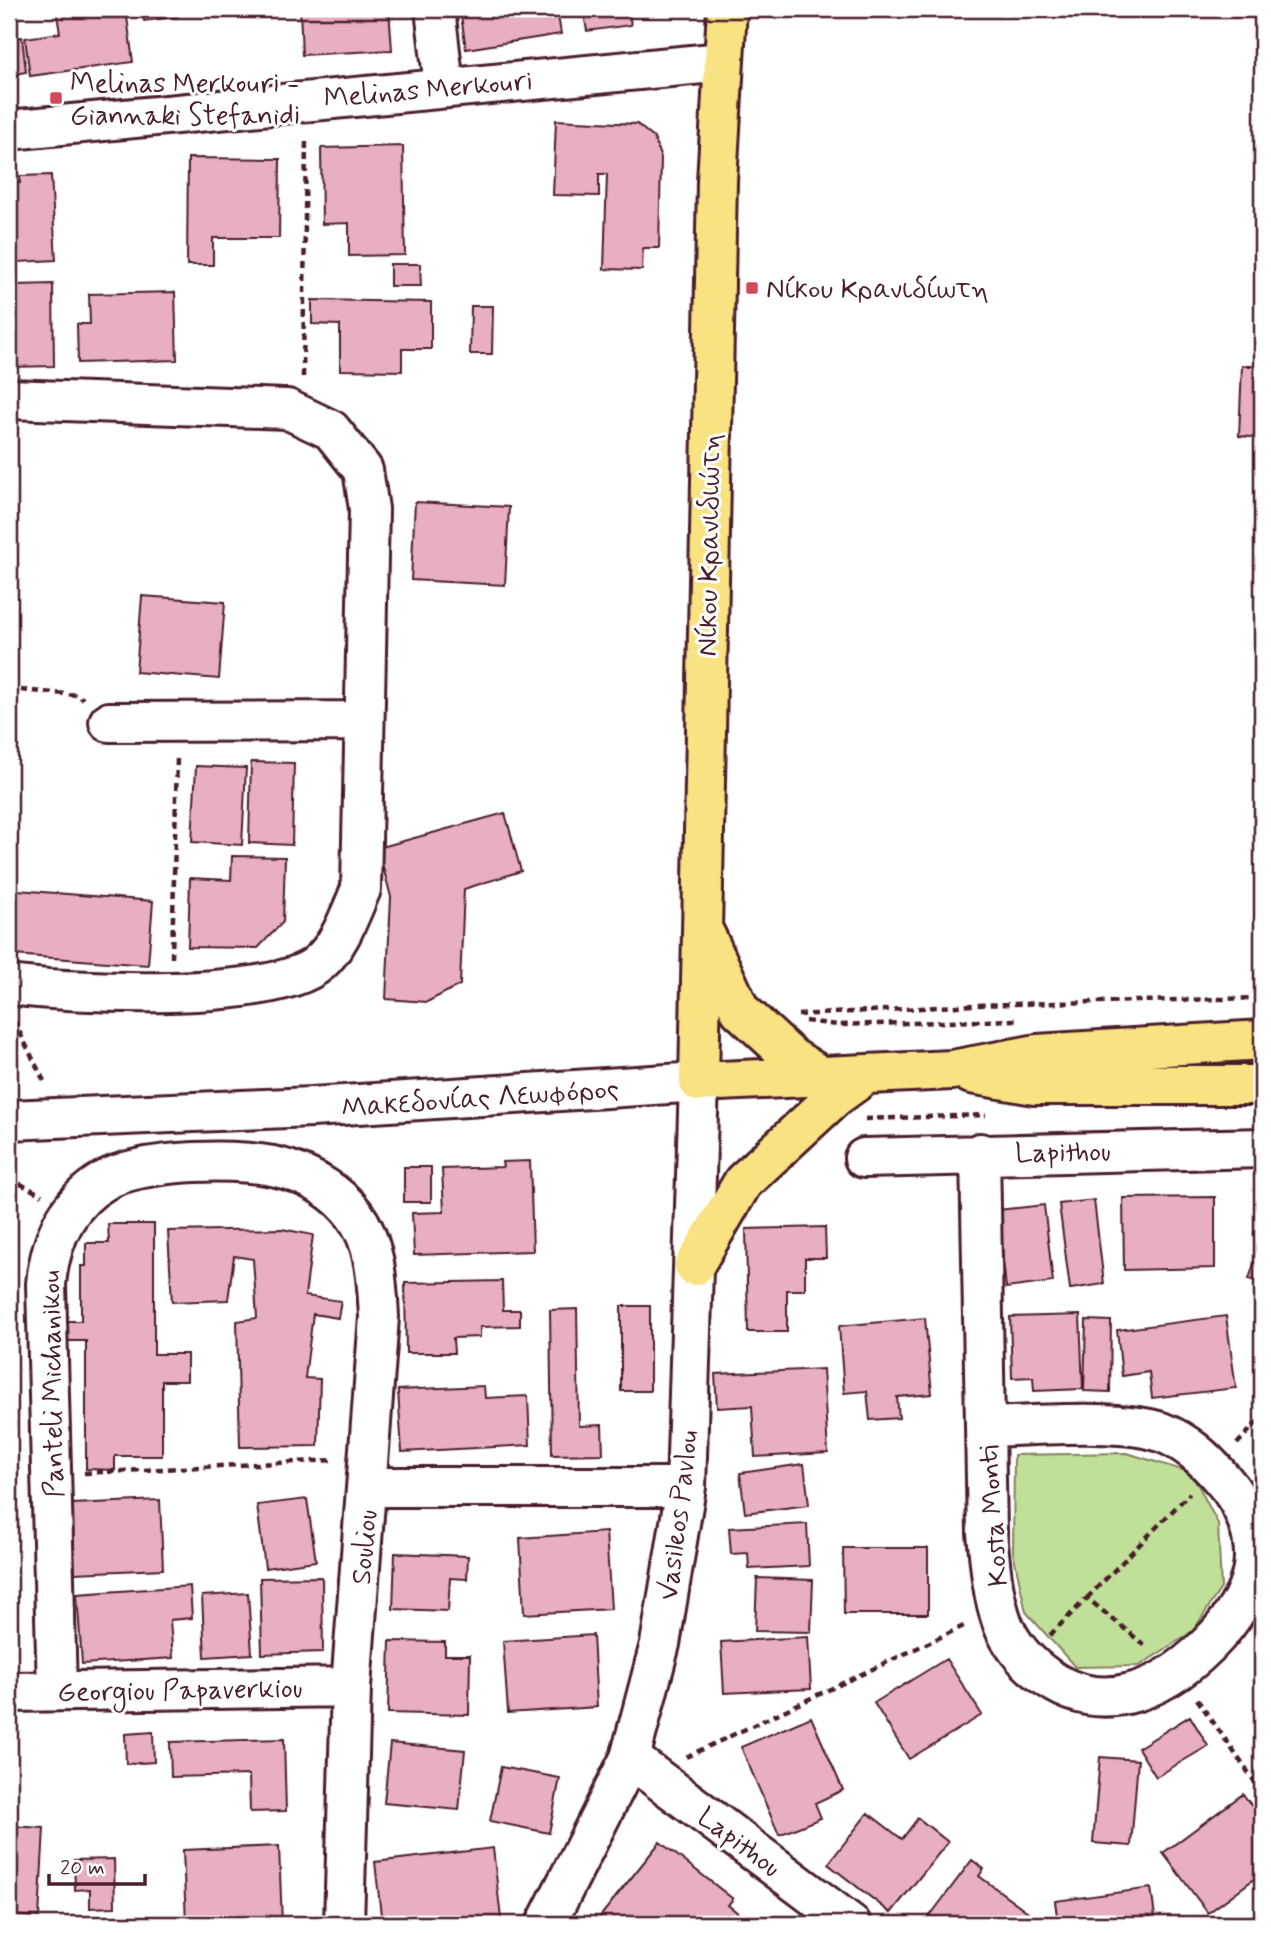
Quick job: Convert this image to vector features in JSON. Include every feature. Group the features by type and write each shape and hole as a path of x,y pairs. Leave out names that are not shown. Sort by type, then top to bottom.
{"main road":[{"name":"Νίκου Κρανιδιώτη","path":"699,1082 716,195 727,9"},
{"path":"701,925 740,1010 791,1057 821,1076"},
{"name":"Μακεδονίας Λεωφόρος","path":"699,1082 952,1070 1037,1054 1262,1040"},
{"name":"Μακεδονίας Λεωφόρος","path":"952,1070 1035,1085 1262,1085"},
{"path":"694,1265 743,1182 835,1097 867,1074"}],"street":[{"path":"435,9 444,86"},
{"name":"Melinas Merkouri","path":"9,130 444,86 723,62"},
{"path":"9,399 287,409 331,430 363,470 369,509 360,889 343,931 319,964 278,983 107,993 9,985"},
{"path":"110,722 364,721"},
{"name":"Μακεδονίας Λεωφόρος","path":"9,1120 312,1107 699,1082"},
{"name":"Vasileos Pavlou","path":"546,1924 640,1766 686,1487 699,1082"},
{"name":"Lapithou","path":"864,1158 1262,1148"},
{"name":"Kosta Monti","path":"980,1153 987,1533 991,1578 1003,1625 1025,1661 1058,1688 1109,1697 1160,1684 1222,1631 1243,1600 1253,1567 1253,1545 1241,1505 1214,1469 1180,1440 1135,1426 986,1427"},
{"name":"Panteli Michanikou","path":"57,1690 46,1284 49,1258 58,1231 71,1209 104,1181 128,1171 180,1164 235,1162 286,1169 325,1188 355,1216 369,1244 378,1303 370,1472"},
{"name":"Souliou","path":"344,1924 351,1688 370,1472 686,1487"},
{"name":"Georgiou Papaverkiou","path":"9,1692 351,1688"},
{"name":"Lapithou","path":"640,1766 851,1924"}],"path":[{"path":"303,417 307,100"},
{"path":"9,688 78,695 110,722"},
{"path":"172,990 178,721"},
{"path":"793,1015 974,1005 1262,998"},
{"path":"9,1011 61,1116"},
{"path":"1025,1661 1262,1417"},
{"path":"51,1474 370,1472"},
{"path":"1087,1598 1177,1672 1262,1792"},
{"path":"640,1766 999,1609"}],"green space":[{"path":"1262,1057 1262,1072 1043,1074"},
{"path":"1127,1453 1192,1473 1218,1524 1221,1588 1193,1631 1139,1666 1075,1667 1026,1612 1013,1552 1014,1455"}],"building":[{"path":"56,9 126,9 133,62 30,76 25,38 60,33"},
{"path":"142,9 176,9 177,17 144,21"},
{"path":"300,9 389,9 392,50 302,55"},
{"path":"460,9 557,9 561,34 466,49"},
{"path":"583,9 659,9 629,13 631,25 587,31"},
{"path":"22,37 26,72 9,75 9,38"},
{"path":"556,120 637,124 654,138 661,159 659,248 643,248 642,270 604,269 607,174 599,174 599,196 553,195"},
{"path":"403,146 405,255 349,256 349,223 322,224 321,148"},
{"path":"188,158 280,159 279,238 213,238 213,265 187,265"},
{"path":"51,175 56,260 18,262 17,232 9,232 9,183 20,183 20,176"},
{"path":"390,264 420,264 421,286 390,286"},
{"path":"53,284 54,366 9,367 9,302 16,302 16,285"},
{"path":"175,292 177,360 78,363 77,324 90,324 89,294"},
{"path":"312,300 431,302 431,349 402,349 402,371 340,370 340,325 312,324"},
{"path":"471,306 493,306 492,354 470,354"},
{"path":"1242,366 1262,366 1262,438 1239,436"},
{"path":"9,493 14,494 13,536 9,536"},
{"path":"415,502 509,507 505,585 411,580"},
{"path":"9,581 13,581 13,605 9,604"},
{"path":"142,596 225,602 219,679 136,672"},
{"path":"251,762 294,763 292,845 249,843"},
{"path":"196,766 246,768 242,845 192,842"},
{"path":"505,813 521,871 464,889 460,985 427,1002 386,999 391,897 378,848"},
{"path":"232,856 285,857 283,922 258,948 188,947 190,878 231,880"},
{"path":"18,890 153,901 148,965 13,955"},
{"path":"530,1161 533,1251 414,1255 412,1213 444,1212 442,1169 503,1167 502,1162"},
{"path":"404,1167 431,1167 431,1202 404,1202"},
{"path":"1215,1197 1215,1268 1124,1270 1123,1198"},
{"path":"1094,1200 1104,1284 1070,1289 1059,1204"},
{"path":"1044,1205 1053,1282 1006,1288 998,1210"},
{"path":"1262,1209 1262,1236 1254,1234"},
{"path":"108,1224 154,1224 154,1354 187,1354 187,1381 162,1381 162,1456 115,1456 115,1470 86,1469 86,1341 60,1341 60,1321 81,1321 81,1266 86,1266 86,1243 109,1243"},
{"path":"825,1227 826,1258 805,1258 805,1290 787,1290 787,1332 748,1332 746,1229"},
{"path":"282,1229 313,1235 305,1296 341,1301 338,1318 313,1314 305,1378 320,1379 318,1446 240,1447 237,1321 257,1318 253,1259 234,1256 228,1300 172,1302 168,1231"},
{"path":"1262,1239 1262,1283 1249,1279"},
{"path":"502,1281 503,1310 520,1310 520,1326 480,1327 480,1337 453,1338 454,1353 406,1353 405,1283"},
{"path":"621,1306 650,1306 650,1391 621,1391"},
{"path":"577,1309 579,1426 602,1425 603,1454 552,1455 550,1310"},
{"path":"1080,1315 1083,1389 1034,1391 1033,1377 1012,1378 1010,1317"},
{"path":"1226,1316 1236,1388 1152,1398 1149,1372 1122,1376 1117,1330"},
{"path":"925,1318 932,1394 897,1397 899,1418 870,1420 867,1391 844,1393 839,1326"},
{"path":"1086,1320 1111,1321 1110,1392 1084,1391"},
{"path":"823,1369 828,1453 755,1457 752,1406 717,1408 715,1374"},
{"path":"484,1386 485,1398 528,1396 530,1445 402,1452 398,1390"},
{"path":"804,1464 809,1505 745,1513 740,1473"},
{"path":"307,1499 316,1561 265,1568 257,1505"},
{"path":"160,1500 163,1569 75,1573 72,1504"},
{"path":"807,1524 809,1566 749,1569 748,1553 731,1554 729,1528"},
{"path":"606,1532 611,1609 524,1614 520,1538"},
{"path":"843,1548 928,1548 928,1614 844,1614"},
{"path":"395,1553 468,1556 467,1579 450,1578 448,1611 393,1609"},
{"path":"322,1577 323,1652 262,1654 260,1578"},
{"path":"757,1578 813,1580 811,1632 755,1631"},
{"path":"190,1586 192,1618 170,1620 173,1658 82,1664 77,1594"},
{"path":"248,1593 252,1654 205,1657 202,1596"},
{"path":"593,1635 597,1707 508,1713 503,1641"},
{"path":"808,1637 811,1689 724,1693 721,1642"},
{"path":"390,1641 445,1642 445,1655 470,1655 469,1715 388,1713"},
{"path":"946,1659 982,1715 909,1759 874,1703"},
{"path":"1190,1716 1208,1746 1156,1777 1138,1748"},
{"path":"811,1717 843,1790 815,1803 821,1818 779,1835 741,1747"},
{"path":"153,1732 154,1762 126,1764 125,1734"},
{"path":"284,1739 286,1811 250,1812 249,1775 171,1777 170,1742"},
{"path":"390,1743 465,1750 459,1810 384,1803"},
{"path":"1100,1757 1138,1760 1131,1846 1093,1843"},
{"path":"1262,1765 1262,1779 1256,1769"},
{"path":"501,1767 560,1778 549,1833 490,1821"},
{"path":"1243,1794 1262,1820 1262,1873 1208,1913 1163,1853"},
{"path":"868,1813 902,1839 918,1818 948,1842 891,1913 828,1864"},
{"path":"9,1826 44,1828 39,1917 9,1915"},
{"path":"660,1842 733,1899 728,1905 743,1917 738,1924 594,1924"},
{"path":"279,1846 282,1924 186,1924 183,1850"},
{"path":"493,1848 501,1919 458,1924 382,1924 375,1862"},
{"path":"114,1859 115,1907 90,1908 90,1889 75,1890 74,1860"},
{"path":"972,1860 984,1869 979,1876 1028,1912 1019,1924 938,1924 929,1917"},
{"path":"1151,1888 1156,1924 1058,1924 1055,1901"}],"place":[{"name":"Melinas Merkouri - Giannaki Stefanidi","path":"56,98"},
{"name":"Νίκου Κρανιδίωτη","path":"752,288"}]}
